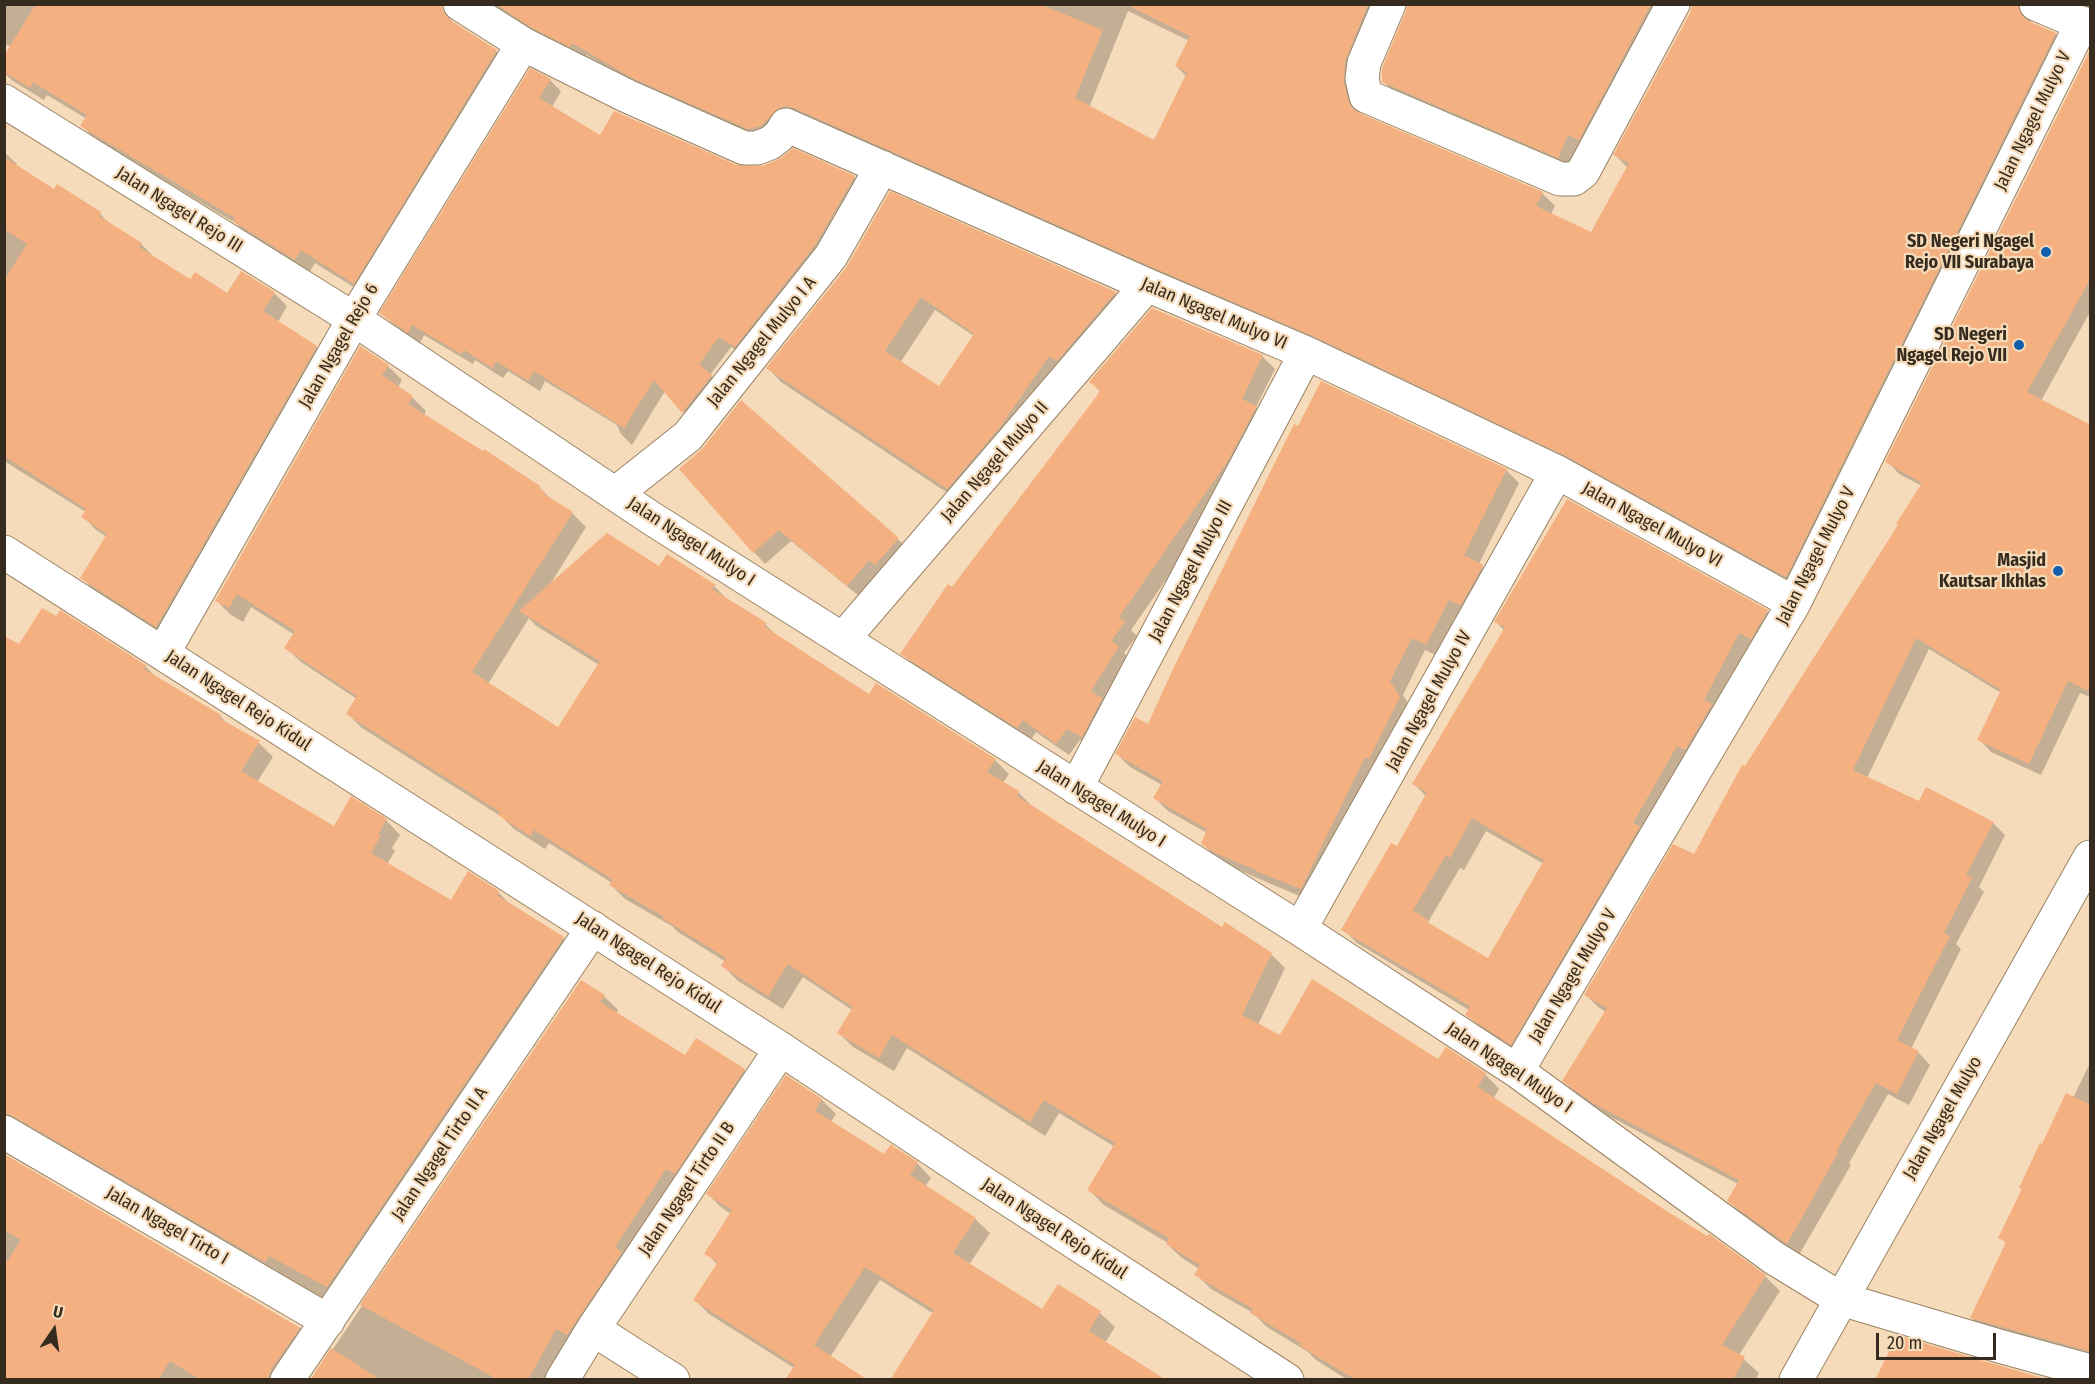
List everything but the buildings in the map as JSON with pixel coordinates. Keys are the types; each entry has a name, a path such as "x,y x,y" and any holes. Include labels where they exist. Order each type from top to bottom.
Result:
{"street":[{"path":"460,4 523,44"},
{"path":"1389,4 1364,63 1362,79 1366,96 1560,179 1574,179 1583,172 1673,4"},
{"path":"2036,4 2086,25"},
{"name":"Jalan Ngagel Mulyo V","path":"1517,1071 1794,603 2086,25"},
{"name":"Jalan Ngagel Mulyo VI","path":"523,44 627,96 744,148 758,148 770,144 786,125 882,166 1147,285 1306,353 1557,472 1794,603"},
{"name":"Jalan Ngagel Rejo 6","path":"163,653 354,319 523,44"},
{"name":"Jalan Ngagel Rejo III","path":"4,101 354,319"},
{"name":"Jalan Ngagel Mulyo I A","path":"615,494 688,436 831,256 882,166"},
{"name":"Jalan Ngagel Mulyo II","path":"843,639 1147,285"},
{"name":"Jalan Ngagel Mulyo I","path":"354,319 615,494 1300,929 1517,1071 1774,1258 1841,1299 2091,1371"},
{"name":"Jalan Ngagel Mulyo III","path":"1076,788 1306,353"},
{"name":"Jalan Ngagel Mulyo IV","path":"1300,929 1557,472"},
{"name":"Jalan Ngagel Rejo Kidul","path":"4,552 781,1049 1287,1380"},
{"name":"Jalan Ngagel Mulyo","path":"1796,1380 2091,858"},
{"name":"Jalan Ngagel Tirto II A","path":"287,1380 561,972 593,928"},
{"name":"Jalan Ngagel Tirto II B","path":"562,1380 593,1329 781,1049"},
{"name":"Jalan Ngagel Tirto I","path":"4,1132 328,1321"},
{"path":"593,1329 673,1380"}],"place":[{"name":"SD Negeri Ngagel Rejo VII Surabaya","path":"2046,252"},
{"name":"SD Negeri Ngagel Rejo VII","path":"2019,345"},
{"name":"Masjid Kautsar Ikhlas","path":"2058,571"}]}
